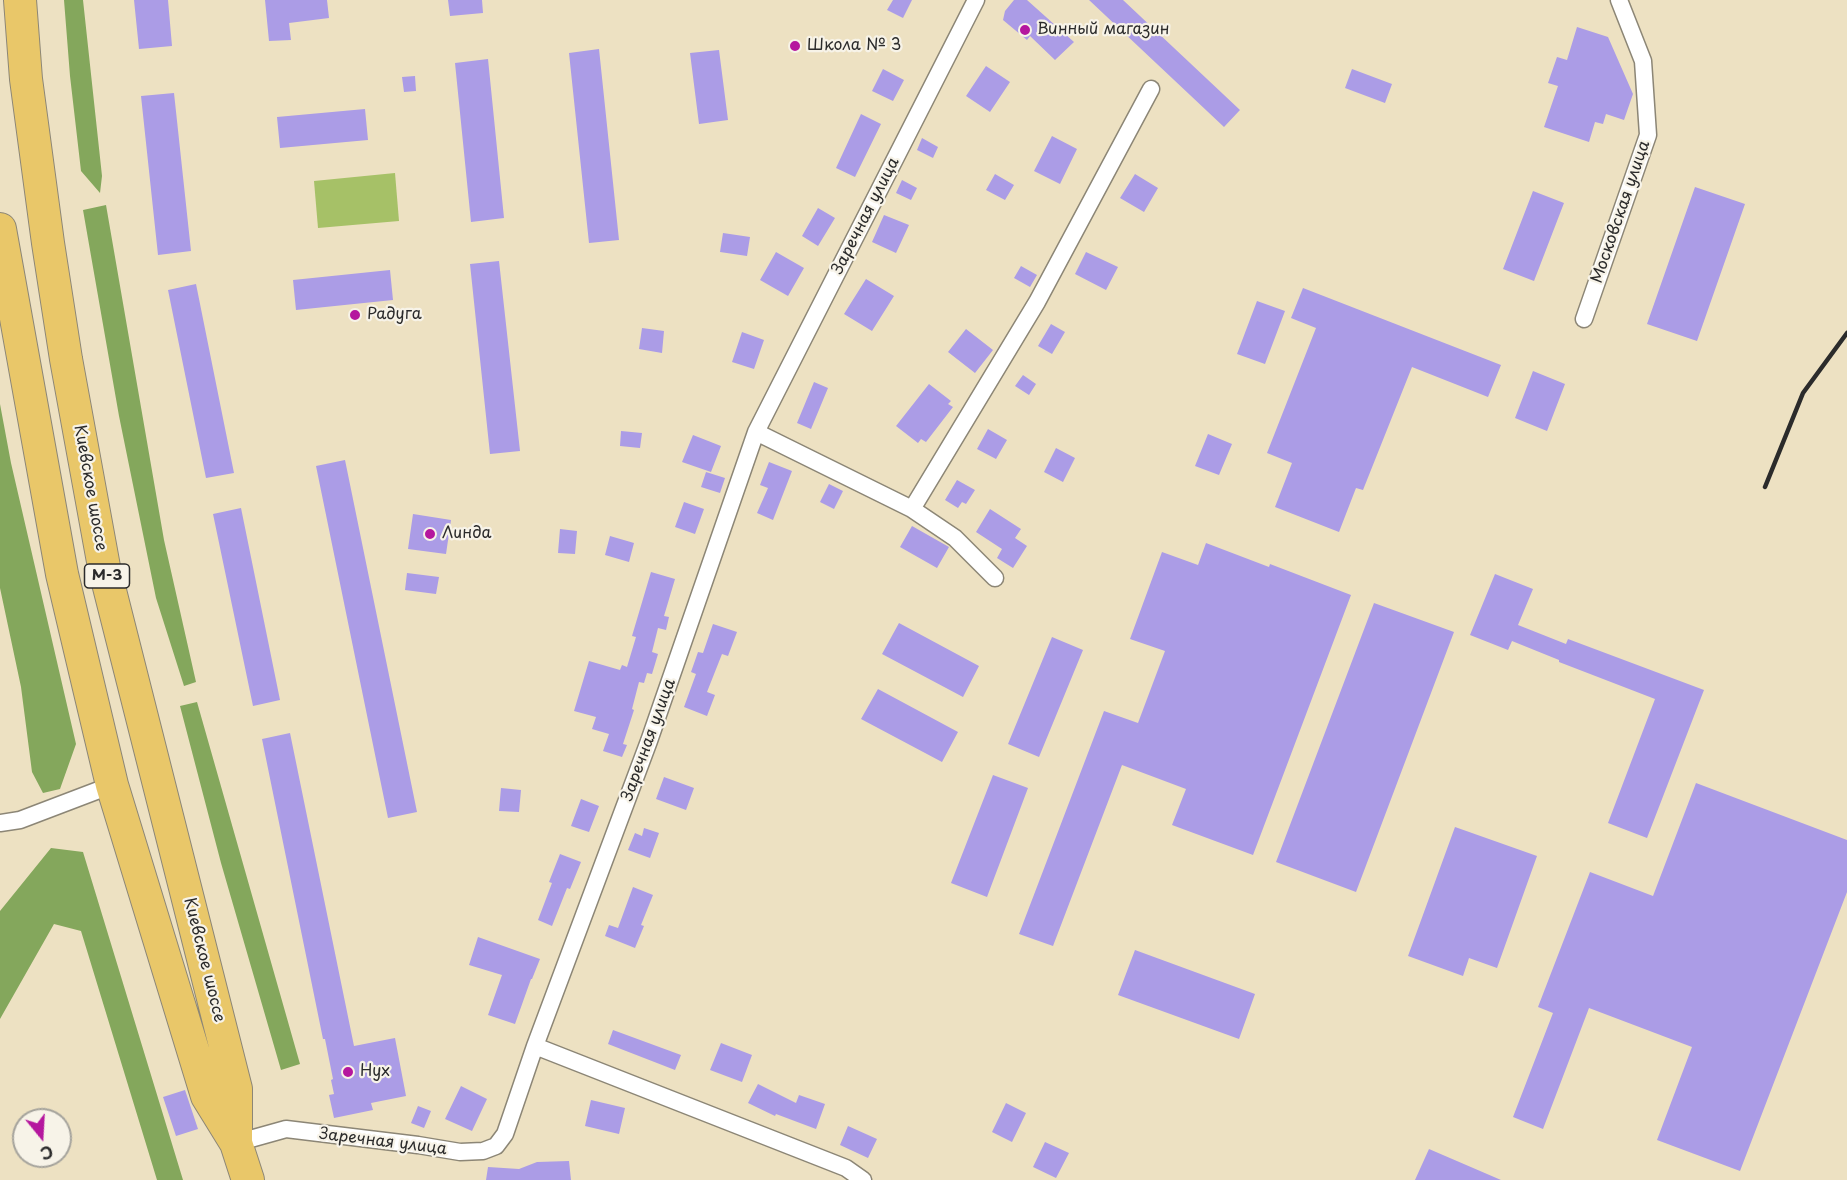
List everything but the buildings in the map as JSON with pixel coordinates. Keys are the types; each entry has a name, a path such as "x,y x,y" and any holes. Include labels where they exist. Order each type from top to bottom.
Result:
{"highway":[{"name":"Киевское шоссе","path":"20,0 26,79 42,204 66,359 105,567 236,1089 236,1143"},
{"path":"0,217 15,233 29,231 36,224 42,204"},
{"name":"Киевское шоссе","path":"0,229 62,574 112,785 207,1096 236,1143 248,1180"}],"street":[{"name":"Заречная улица","path":"236,1143 286,1129 460,1152 483,1151 496,1146 505,1134 535,1046 649,741 756,432 976,0"},
{"name":"Московская улица","path":"1584,319 1648,135 1643,61 1619,0"},
{"path":"912,509 1037,302 1151,89"},
{"path":"756,432 912,509 955,538 995,578"},
{"path":"0,824 20,820 112,785"},
{"path":"535,1046 846,1168 863,1180"}],"green space":[{"path":"64,0 83,0 102,176 100,193 81,171"},
{"path":"395,173 399,221 318,228 314,181"},
{"path":"106,205 164,540 196,682 184,686 156,598 119,416 83,210"},
{"path":"0,404 11,463 76,744 60,789 43,793 32,772 21,687 0,588"},
{"path":"197,702 300,1064 281,1070 221,863 180,706"},
{"path":"51,848 83,852 183,1180 157,1180 81,931 54,924 0,1019 0,911"}],"railway":[{"path":"1765,487 1803,393 1847,333"}],"place":[{"name":"Винный магазин","path":"1025,30"},
{"name":"Школа № 3","path":"795,46"},
{"name":"Радуга","path":"355,315"},
{"name":"Линда","path":"430,534"},
{"name":"Нух","path":"348,1072"}]}
